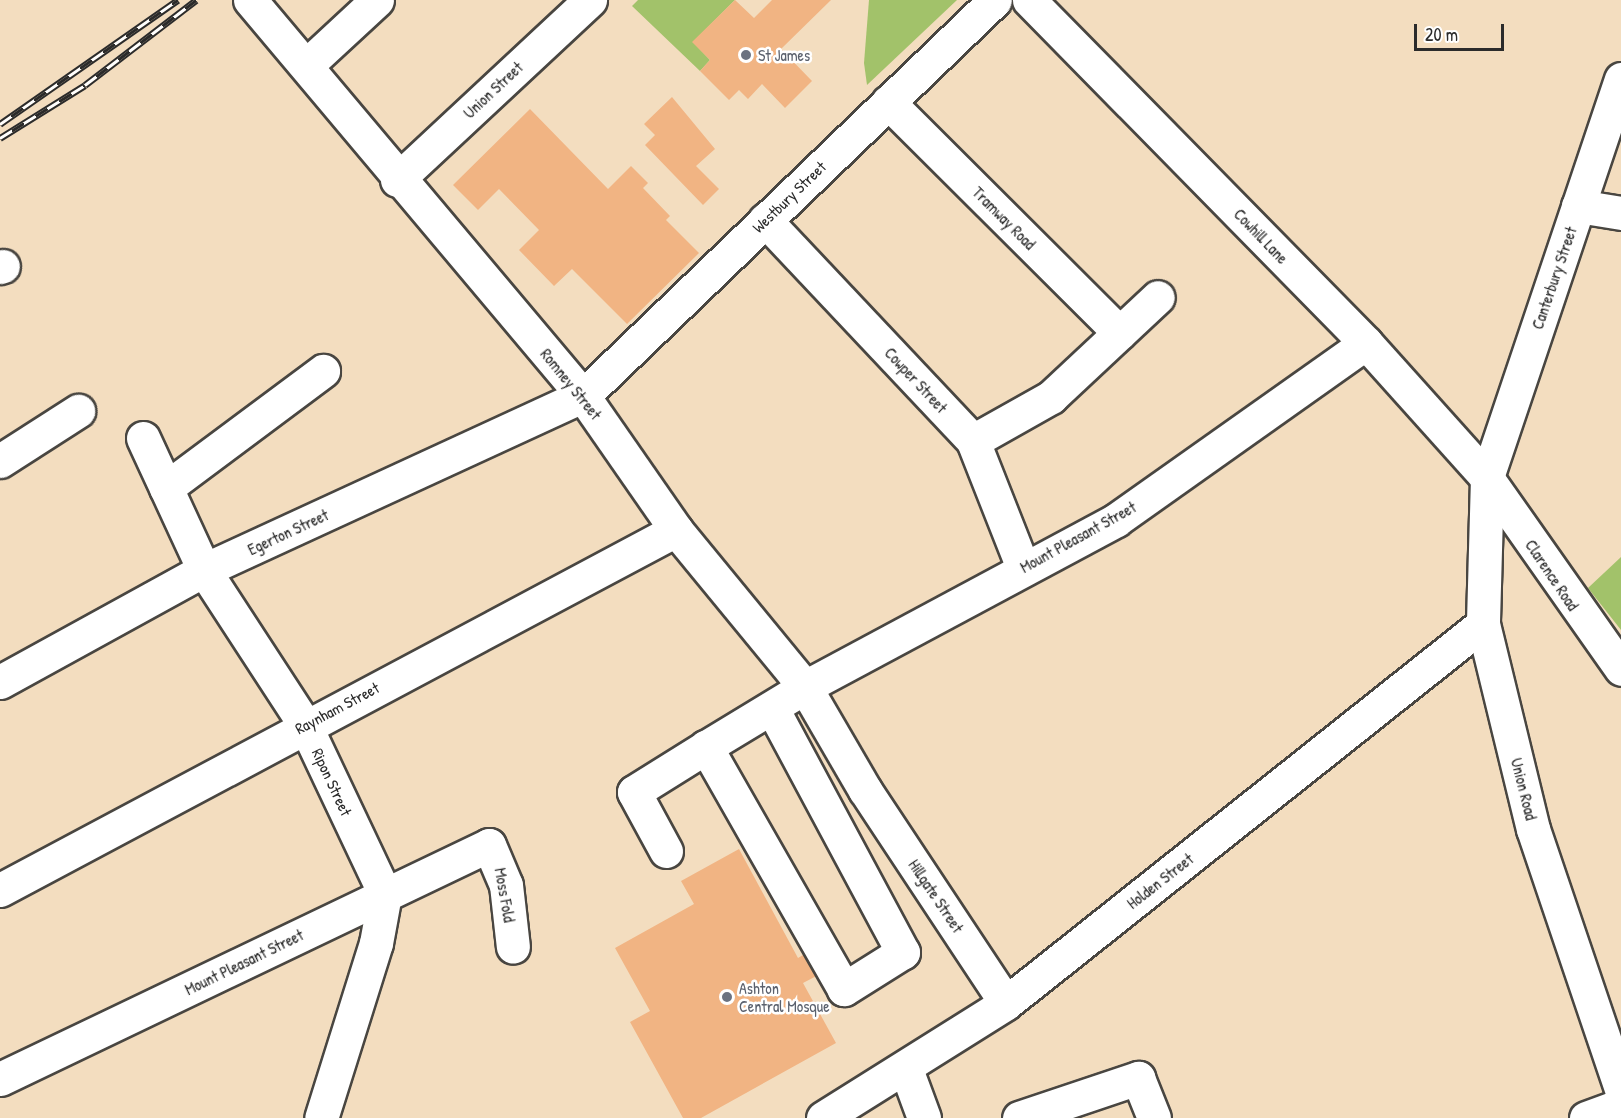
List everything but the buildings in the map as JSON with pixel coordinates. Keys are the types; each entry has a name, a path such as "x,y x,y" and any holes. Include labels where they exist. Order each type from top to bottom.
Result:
{"street":[{"name":"Romney Street","path":"250,0 276,33 308,64 397,180 583,396 676,530 805,687 870,797"},
{"path":"308,64 377,0"},
{"name":"Union Street","path":"397,180 590,0"},
{"name":"Westbury Street","path":"583,396 995,0"},
{"name":"Cowhill Lane","path":"1029,0 1366,343 1487,478"},
{"name":"Canterbury Street","path":"1487,478 1621,79"},
{"name":"Tramway Road","path":"888,102 1120,333"},
{"path":"1578,206 1621,213"},
{"name":"Cowper Street","path":"765,220 973,441 1023,568"},
{"path":"973,441 1051,396 1158,297"},
{"name":"Mount Pleasant Street","path":"666,851 634,792 706,747 773,710 805,687 1116,520 1366,343"},
{"path":"166,488 323,371"},
{"name":"Egerton Street","path":"0,682 204,570 583,396"},
{"path":"0,461 78,411"},
{"name":"Ripon Street","path":"143,438 204,570 305,724 385,894"},
{"name":"Union Road","path":"1487,478 1483,624 1533,829 1621,1089"},
{"name":"Clarence Road","path":"1487,478 1621,669"},
{"name":"Raynham Street","path":"0,890 305,724 676,530"},
{"name":"Holden Street","path":"823,1118 906,1069 1006,1003 1483,624"},
{"path":"706,747 844,989 903,952 773,710"},
{"path":"836,828 870,797"},
{"name":"Hillgate Street","path":"870,797 1006,1003"},
{"name":"Mount Pleasant Street","path":"0,1079 489,845"},
{"name":"Moss Fold","path":"489,845 506,885 513,947"},
{"path":"321,1118 376,944 385,894"},
{"path":"906,1069 924,1118"},
{"path":"1019,1118 1138,1078 1154,1118"},
{"path":"1586,1118 1621,1105"}],"green space":[{"path":"638,0 735,0 693,42 710,60 700,71 632,6"},
{"path":"869,0 957,0 867,85 864,63"},
{"path":"1621,557 1621,630 1588,588"}],"railway":[{"path":"0,124 178,0"},
{"path":"0,138 85,85 196,0"}],"place":[{"name":"St James","path":"746,55"},
{"name":"Ashton Central Mosque","path":"727,997"}]}
